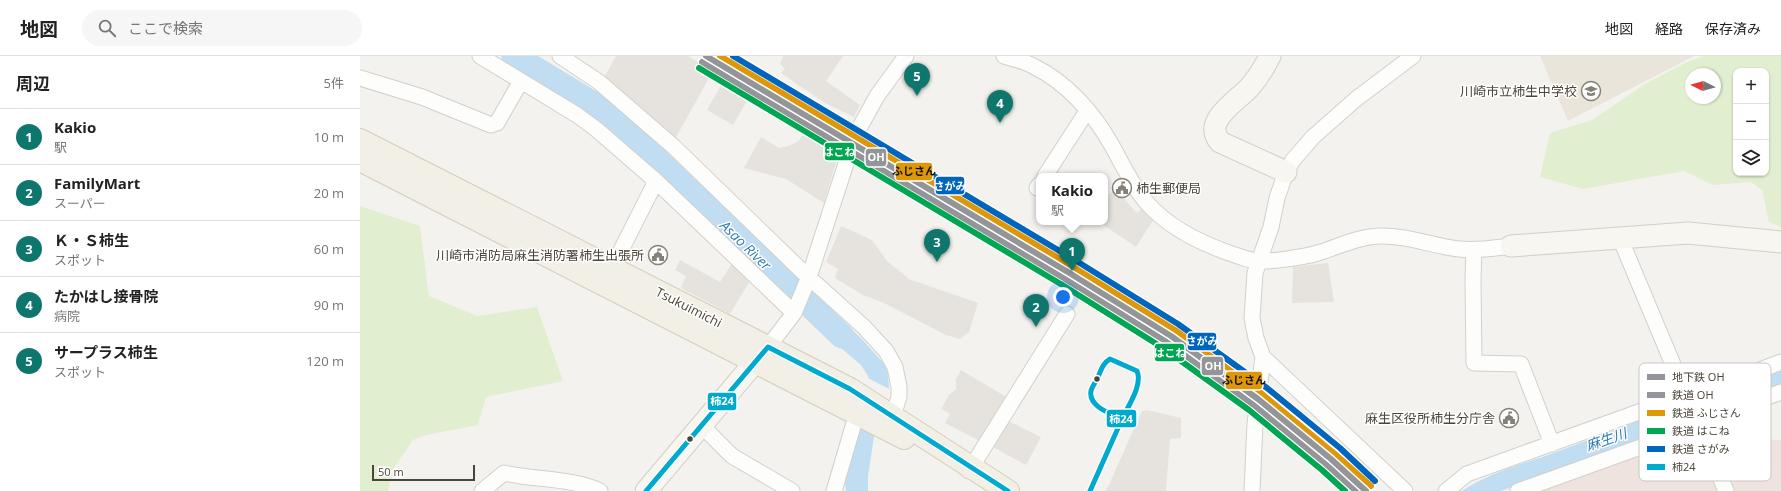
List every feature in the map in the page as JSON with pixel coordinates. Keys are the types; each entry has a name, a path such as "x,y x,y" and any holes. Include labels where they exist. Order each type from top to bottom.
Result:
{"main road":[{"name":"Tsukuimichi","path":"360,140 612,268 762,354"},
{"name":"Tsukuimichi","path":"360,160 762,354 890,422 1007,491"}],"street":[{"path":"480,56 577,115 656,181 795,311"},
{"path":"560,56 599,82 668,142 808,280 864,327 886,351 895,367 899,387 898,404 890,422"},
{"path":"646,491 762,354 795,311 808,280 855,136 877,96 906,56"},
{"path":"1004,56 1031,65 1044,72 1058,81 1078,99 1110,141 1146,202 1161,217 1198,241 1224,251 1258,261 1317,254 1359,239 1378,236 1411,239 1459,249 1474,250 1688,233 1781,242"},
{"path":"1270,56 1262,73 1249,88 1221,114 1217,120 1215,131 1220,142 1286,172"},
{"path":"1405,491 1263,357 1256,338 1252,318 1255,273 1258,261 1269,234 1286,172 1293,160 1313,137 1356,99 1413,56"},
{"path":"360,78 422,97 491,125 497,123 521,81"},
{"path":"1047,173 1088,111"},
{"path":"612,268 656,181"},
{"path":"1620,238 1673,363"},
{"path":"1474,250 1474,363 1521,364 1552,444"},
{"path":"970,469 1067,314"},
{"path":"1252,491 1255,424 1263,357"},
{"path":"1771,366 1781,362"},
{"path":"1771,396 1781,392"},
{"path":"834,491 861,406"},
{"path":"1446,491 1467,474 1639,411"},
{"path":"701,425 732,456 792,491"},
{"path":"1518,491 1639,444"},
{"path":"482,491 504,473 523,478 587,485 600,491"},
{"path":"1722,481 1726,491"}],"shaded area":[{"path":"616,56 688,56 713,71 675,139 602,81"},
{"path":"783,56 843,56 826,81 860,105 854,117 825,103 781,73 785,69 780,64"},
{"name":"川崎市立柿生中学校","path":"1540,56 1694,56 1568,121"},
{"path":"725,78 753,91 733,125 707,110"},
{"path":"808,124 841,145 824,203 786,179 744,168 761,137 779,148 788,146 799,141"},
{"path":"1116,190 1137,213 1143,207 1154,219 1136,247 1103,225 1108,225 1108,195"},
{"path":"841,226 872,240 887,261 909,279 978,303 969,332 960,339 946,335 884,303 863,295 835,278 838,269 826,262"},
{"path":"680,260 720,282 733,262 751,279 730,314 681,288 686,276 675,270"},
{"path":"1328,263 1334,302 1292,303 1293,267"},
{"path":"961,370 1008,398 980,441 945,423 950,414 941,409 949,395 956,389 956,379"},
{"path":"1147,410 1181,418 1181,438 1170,439 1166,491 1106,491 1142,411"},
{"path":"1008,421 1041,437 1026,465 993,447"},
{"path":"1771,439 1781,440 1781,491 1732,491 1728,481 1771,481"},
{"path":"1639,453 1639,481 1716,481 1720,491 1543,491"}],"green space":[{"path":"1704,56 1781,56 1781,227 1769,222 1762,190 1751,182 1712,185 1684,171 1583,189 1540,177 1550,133 1592,120 1645,84 1685,63"},
{"path":"360,206 420,226 429,296 477,316 537,307 563,381 486,397 478,425 426,435 413,440 393,469 388,491 360,491"}],"water":[{"path":"823,303 861,338 885,365 888,374 889,389 875,430 868,476 868,491 846,491 845,482 854,444 864,423 869,389 868,376 861,365 811,320"},
{"path":"1781,367 1781,388 1771,392 1771,371"},
{"name":"麻生川","path":"1639,421 1639,440 1501,491 1462,491 1483,479"}],"pier":[{"path":"866,377 891,390 887,405 867,387 868,384"}],"waterway":[{"name":"Asao River","path":"514,56 608,113 842,336"}],"metro line":[{"name":"OH","path":"706,56 1071,274 1171,336 1258,399 1331,459 1366,491"}],"rail line":[{"name":"ふじさん","path":"720,56 1075,268 1175,330 1262,394 1335,454 1371,486"},
{"name":"さがみ","path":"733,56 1078,262 1178,324 1267,388 1340,448 1375,481"},
{"name":"OH","path":"702,62 1067,280 1167,342 1254,405 1326,464 1356,491"},
{"name":"はこね","path":"699,68 1064,286 1163,348 1249,410 1322,470 1345,491"}],"transit line":[{"name":"柿24","path":"646,491 768,347 850,389 1008,491"},
{"name":"柿24","path":"1110,359 1137,371 1138,383 1134,395 1122,419 1097,406 1091,397 1091,391 1101,369 1110,359"},
{"name":"柿24","path":"1090,491 1122,419"}],"place":[{"name":"川崎市立柿生中学校","path":"1591,91"},
{"name":"サープラス柿生","path":"917,96"},
{"name":"たかはし接骨院","path":"1000,123"},
{"name":"柿生郵便局","path":"1122,188"},
{"name":"川崎市消防局麻生消防署柿生出張所","path":"658,255"},
{"name":"Ｋ・Ｓ柿生","path":"937,262"},
{"name":"Kakio","path":"1072,271"},
{"name":"FamilyMart","path":"1036,327"},
{"name":"麻生区役所柿生分庁舎","path":"1509,418"}]}
